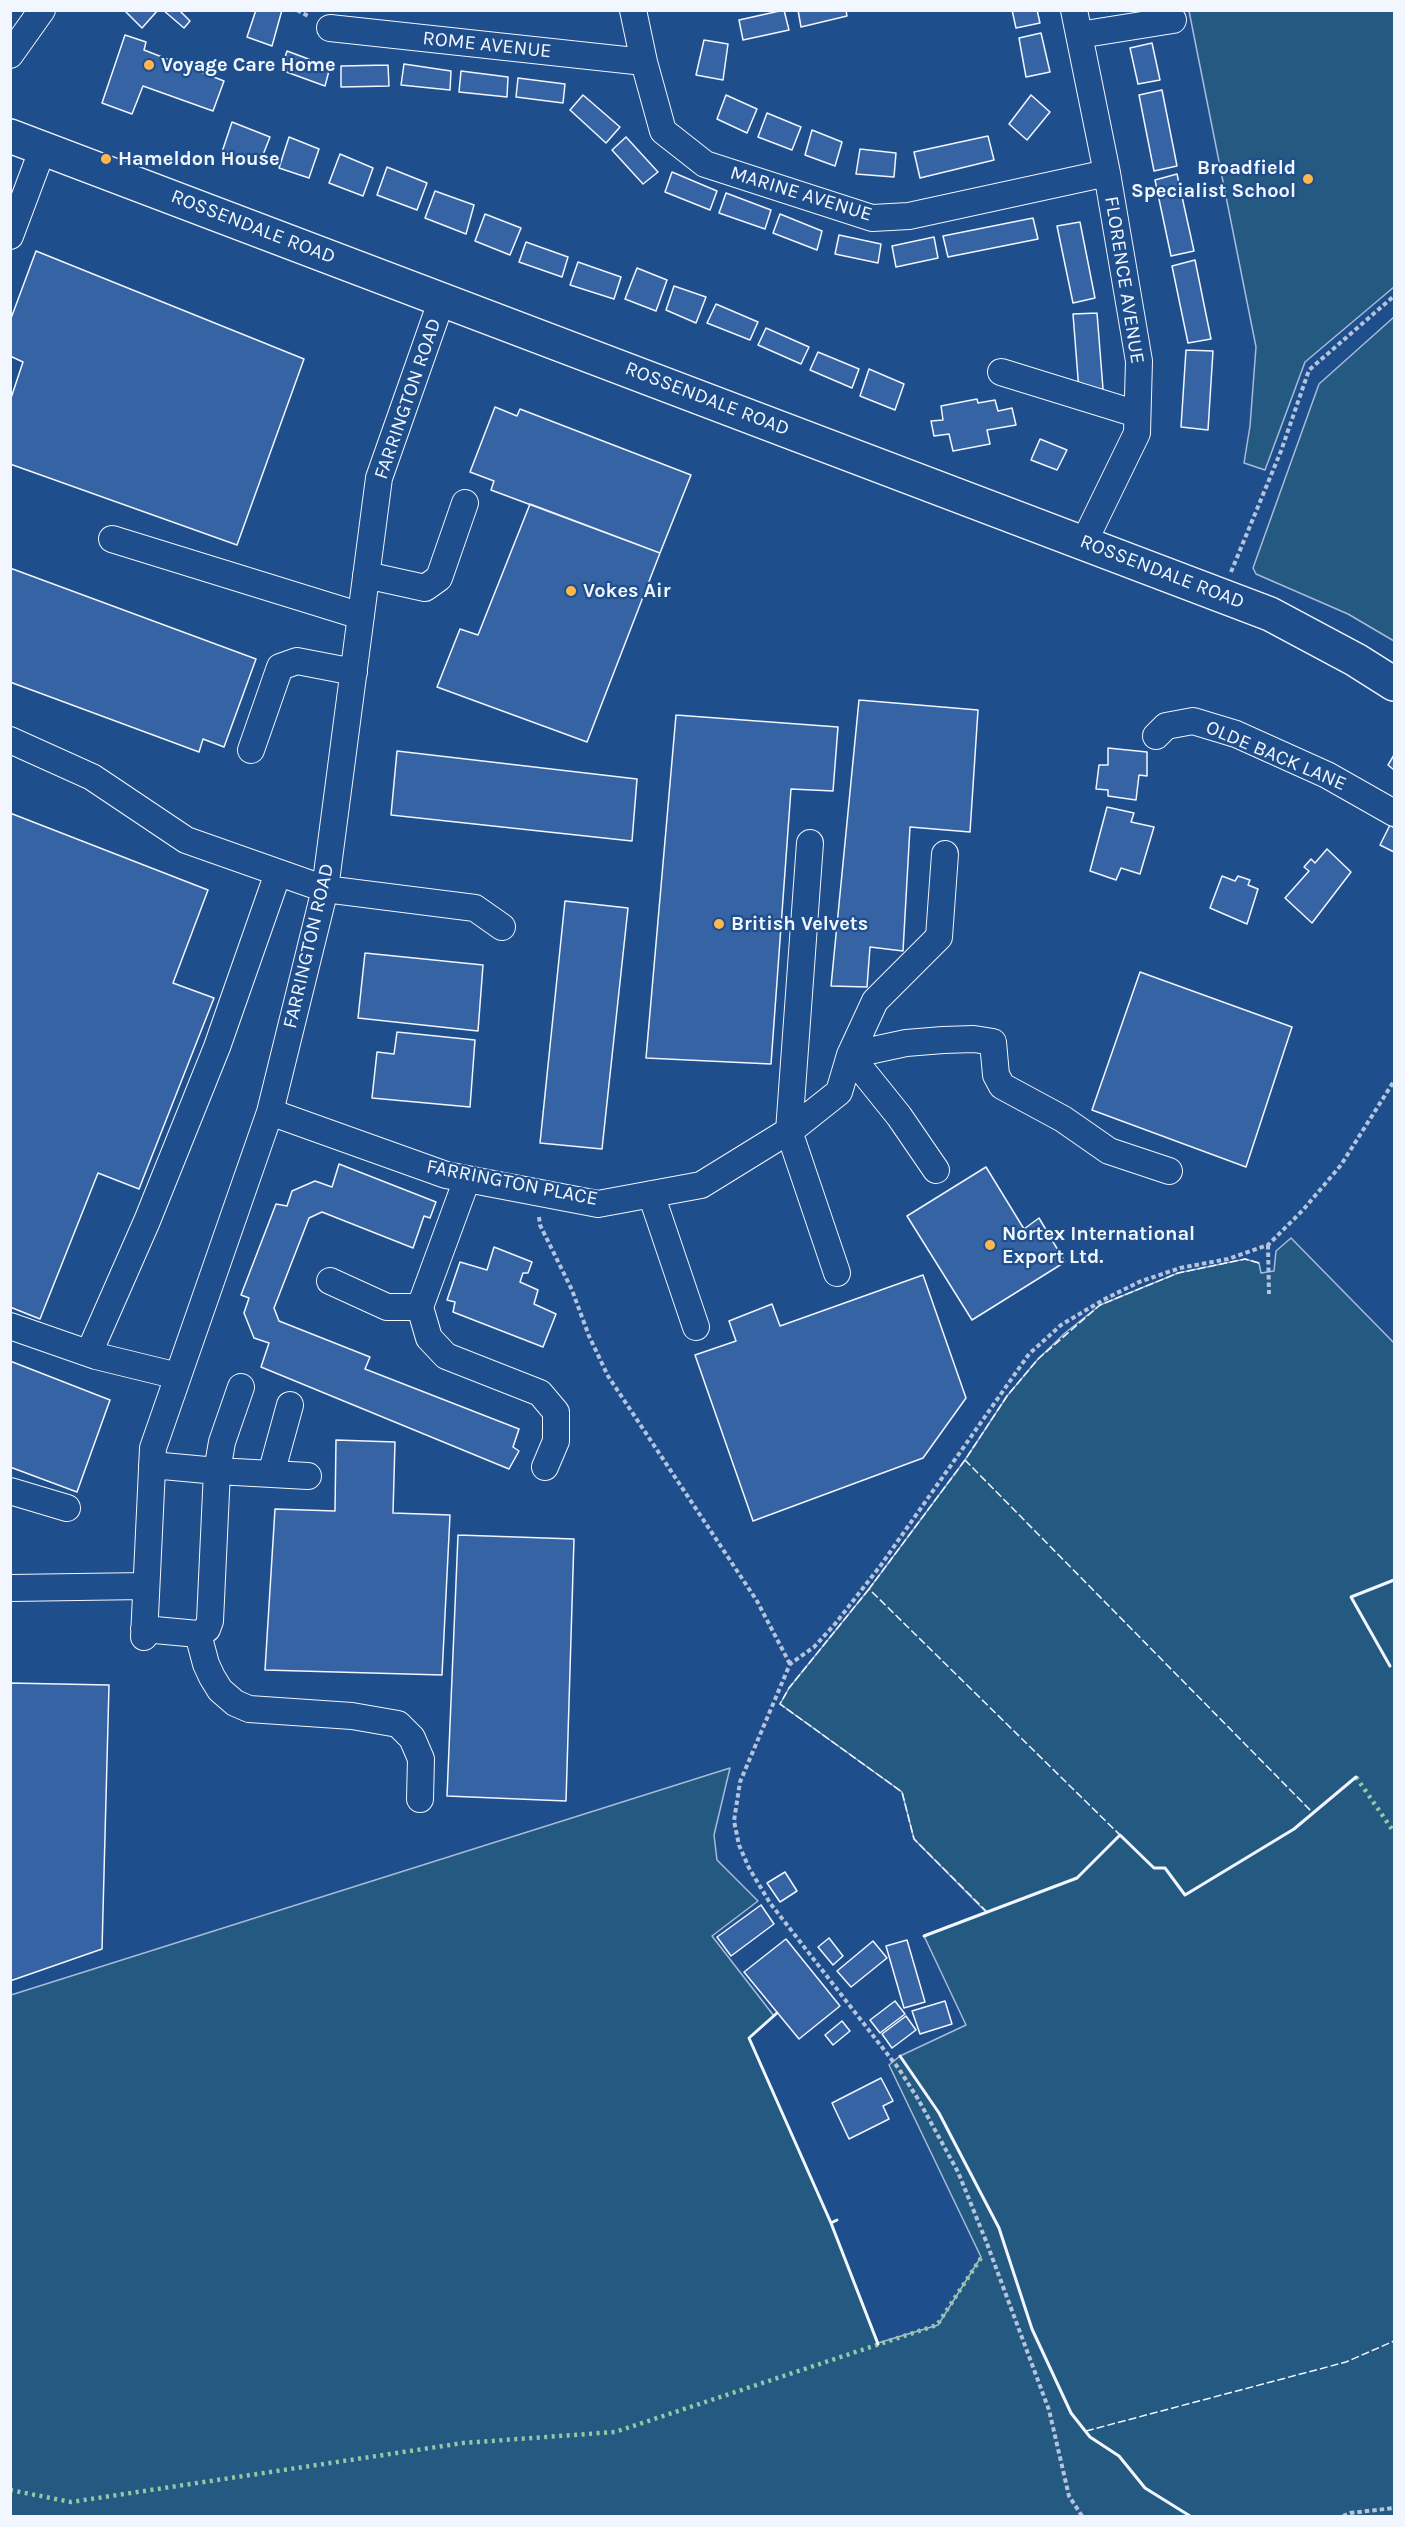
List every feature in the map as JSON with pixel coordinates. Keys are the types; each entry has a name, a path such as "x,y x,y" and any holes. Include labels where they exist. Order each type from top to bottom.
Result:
{"highway":[{"name":"ROSSENDALE ROAD","path":"10,136 1222,595 1270,614 1356,660 1395,684"}],"street":[{"path":"10,55 42,10"},
{"name":"MARINE AVENUE","path":"636,11 644,62 663,131 705,165 872,218 909,216 1107,173"},
{"path":"1077,23 1173,20"},
{"name":"FLORENCE AVENUE","path":"1077,23 1107,173 1139,361 1137,433 1084,542"},
{"name":"ROME AVENUE","path":"330,28 644,62"},
{"path":"14,214 43,148"},
{"name":"FARRINGTON ROAD","path":"198,1634 144,1633 153,1448 270,1112 326,890 379,478 442,299"},
{"path":"1001,372 1137,414"},
{"path":"366,575 425,588 439,578 465,503"},
{"path":"112,539 361,616"},
{"path":"251,750 280,667 297,661 354,672"},
{"name":"OLDE BACK LANE","path":"1156,736 1166,726 1193,721 1236,734 1327,775 1395,813"},
{"path":"10,740 92,777 186,840 326,890 475,908 502,927"},
{"path":"810,843 789,1131 837,1273"},
{"name":"FARRINGTON PLACE","path":"270,1112 446,1175 598,1204 701,1185 789,1131 839,1092 850,1055 875,1001 939,937 945,854"},
{"path":"89,1353 147,1221 217,1047 278,873"},
{"path":"936,1170 899,1116 850,1055 906,1043 974,1039 993,1042 996,1075 1002,1086 1063,1119 1109,1150 1169,1171"},
{"path":"467,1179 420,1308 429,1338 446,1356 540,1394 556,1412 556,1441 545,1467"},
{"path":"651,1194 696,1327"},
{"path":"330,1281 387,1307 420,1308"},
{"path":"10,1326 89,1353 178,1376"},
{"path":"241,1387 222,1442 217,1471 210,1621 207,1629 198,1634 206,1664 220,1690 235,1703 249,1709 352,1716 399,1724 412,1738 422,1759 420,1799"},
{"path":"271,1474 290,1405"},
{"path":"152,1465 308,1476"},
{"path":"10,1491 66,1508"},
{"path":"10,1588 145,1586"}],"path":[{"path":"1222,595 1281,451 1309,370 1395,296"},
{"path":"1082,2517 1069,2496 1049,2410 958,2172 899,2069 770,1903 749,1868 739,1845 734,1821 740,1782 790,1664 814,1647 835,1624 921,1510 1029,1354 1061,1325 1139,1282 1180,1268 1228,1259 1268,1245 1303,1210 1341,1165 1395,1081"},
{"path":"536,1192 540,1225 572,1290 589,1336 608,1376 757,1601 790,1664"},
{"path":"1268,1245 1269,1294"},
{"path":"1343,2517 1350,2513 1395,2508"}],"shaded area":[{"name":"Broadfield Specialist School","path":"1189,11 1394,11 1394,287 1305,362 1265,470 1244,463 1250,426 1256,347"},
{"path":"1394,317 1394,641 1348,614 1256,574 1253,568 1319,384"},
{"path":"1291,1238 1394,1343 1394,2516 11,2516 11,1995 730,1768 714,1835 717,1860 758,1901 712,1936 774,2016 749,2038 831,2223 878,2343 938,2325 981,2257 889,2065 900,2056 966,2025 924,1936 986,1912 914,1839 902,1792 780,1704 789,1688 869,1589 965,1460 1007,1396 1038,1359 1065,1333 1100,1305 1178,1273 1245,1259 1259,1263 1261,1273 1274,1271 1276,1251"}],"building":[{"path":"124,10 158,10 142,28"},
{"path":"163,10 179,10 190,21 184,28"},
{"path":"256,10 282,10 272,46 247,37"},
{"path":"784,10 789,30 743,40 739,20"},
{"path":"798,10 846,10 847,16 801,27"},
{"path":"1012,10 1037,10 1040,23 1016,28"},
{"path":"1041,33 1050,72 1026,77 1019,38"},
{"name":"Voyage Care Home","path":"125,35 146,42 144,50 224,81 213,111 143,86 132,114 102,103"},
{"path":"704,40 728,44 723,80 696,75"},
{"path":"1152,43 1160,80 1138,84 1130,48"},
{"path":"287,51 330,67 325,86 281,70"},
{"path":"404,64 451,71 450,90 401,85"},
{"path":"388,65 389,86 341,87 341,66"},
{"path":"461,71 508,77 507,97 459,92"},
{"path":"518,78 565,84 563,103 516,97"},
{"path":"1162,90 1177,166 1154,171 1139,95"},
{"path":"583,95 620,127 606,143 570,110"},
{"path":"726,95 757,109 747,133 717,119"},
{"path":"1031,95 1050,112 1027,140 1009,124"},
{"path":"767,113 801,127 792,150 758,137"},
{"path":"232,122 270,137 259,165 222,152"},
{"path":"812,130 842,142 835,166 805,155"},
{"path":"988,136 994,160 920,178 914,152"},
{"path":"289,137 319,149 309,178 279,168"},
{"path":"626,137 658,172 643,184 612,150"},
{"path":"860,149 896,153 894,177 856,174"},
{"path":"340,154 373,168 363,196 329,183"},
{"path":"387,167 427,183 417,210 377,195"},
{"path":"672,172 717,191 710,210 665,192"},
{"path":"1177,174 1194,251 1171,256 1155,180"},
{"path":"435,191 474,205 466,234 425,218"},
{"path":"726,193 771,210 765,229 719,213"},
{"path":"485,214 521,228 510,255 475,241"},
{"path":"780,214 822,231 817,250 773,233"},
{"path":"1033,218 1038,239 948,257 943,236"},
{"path":"1080,222 1095,298 1073,303 1057,226"},
{"path":"839,235 881,244 878,263 835,254"},
{"path":"934,237 938,258 896,267 892,246"},
{"path":"526,242 568,257 562,277 519,262"},
{"path":"36,251 304,359 237,545 10,464 10,401 23,362 10,356 10,321"},
{"path":"1195,260 1211,339 1188,343 1172,266"},
{"path":"578,262 621,277 614,299 570,285"},
{"path":"637,268 667,280 656,311 625,299"},
{"path":"674,286 706,297 696,323 666,310"},
{"path":"716,304 758,322 750,340 707,323"},
{"path":"1097,313 1103,389 1079,391 1073,314"},
{"path":"766,328 809,347 801,364 758,345"},
{"path":"1186,350 1213,351 1208,430 1181,427"},
{"path":"818,352 859,369 852,388 810,370"},
{"path":"869,369 904,384 895,410 860,396"},
{"path":"977,399 978,403 995,400 998,411 1012,408 1016,425 987,430 990,444 953,451 949,434 934,436 931,421 943,420 941,406"},
{"path":"495,407 517,416 520,409 691,475 660,553 491,490 494,481 470,472"},
{"path":"1040,439 1067,450 1057,470 1031,460"},
{"name":"Vokes Air","path":"530,504 660,553 587,742 437,687 460,629 478,635"},
{"path":"10,568 256,659 224,747 203,739 199,752 10,682"},
{"path":"859,700 978,710 970,832 910,827 903,951 870,947 867,987 831,986"},
{"name":"British Velvets","path":"676,715 838,727 833,791 791,789 771,1064 646,1058"},
{"path":"1108,748 1147,752 1147,776 1139,775 1136,800 1108,796 1108,790 1096,789 1099,765 1108,765"},
{"path":"397,751 637,779 632,841 391,815"},
{"path":"1394,755 1394,770 1388,765"},
{"path":"1107,807 1134,813 1131,822 1154,827 1140,874 1121,868 1116,880 1090,871"},
{"path":"10,813 208,890 173,983 214,998 139,1189 98,1173 40,1319 10,1307"},
{"path":"1390,825 1394,828 1394,852 1380,845"},
{"path":"1327,849 1351,872 1312,923 1285,898 1309,871 1304,867 1311,859 1315,863"},
{"path":"1222,876 1235,881 1238,876 1250,880 1248,885 1258,889 1247,924 1210,908"},
{"path":"565,901 628,908 602,1149 540,1143"},
{"path":"365,953 483,965 478,1031 358,1018"},
{"path":"1140,972 1292,1027 1246,1167 1092,1110"},
{"path":"397,1032 475,1040 470,1107 372,1098 377,1052 394,1054"},
{"path":"339,1164 436,1202 430,1218 424,1216 413,1248 322,1212 309,1218 274,1308 279,1321 370,1357 365,1369 519,1429 513,1447 519,1451 509,1469 261,1367 269,1343 254,1338 244,1313 249,1298 241,1295 276,1204 287,1206 292,1191 315,1181 332,1187"},
{"name":"Nortex International Export Ltd.","path":"986,1167 1024,1229 1039,1218 1065,1262 972,1320 907,1216"},
{"path":"494,1247 532,1262 528,1273 523,1273 520,1282 538,1290 534,1304 556,1314 543,1347 453,1312 455,1302 447,1300 460,1262 487,1270"},
{"path":"923,1275 966,1398 923,1458 753,1521 695,1355 736,1341 729,1321 772,1304 780,1326"},
{"path":"10,1361 110,1400 77,1492 10,1467"},
{"path":"336,1440 395,1442 393,1513 450,1515 442,1675 265,1670 275,1509 335,1511"},
{"path":"458,1535 574,1539 566,1801 447,1796"},
{"path":"10,1683 109,1685 102,1949 10,1981"},
{"path":"785,1872 797,1891 780,1902 767,1883"},
{"path":"761,1905 774,1924 731,1956 717,1937"},
{"path":"829,1938 843,1956 833,1965 818,1947"},
{"path":"786,1939 840,2006 799,2039 744,1972"},
{"path":"907,1940 925,2002 904,2008 886,1946"},
{"path":"873,1941 887,1958 851,1987 837,1971"},
{"path":"895,2001 905,2014 880,2033 870,2020"},
{"path":"945,2001 952,2024 920,2034 912,2011"},
{"path":"906,2016 916,2030 892,2048 882,2034"},
{"path":"842,2021 850,2031 833,2045 825,2035"},
{"path":"881,2078 893,2101 883,2106 889,2119 849,2139 832,2103"}],"hedge":[{"path":"1356,1777 1394,1832"},
{"path":"10,2490 71,2502 463,2443 615,2432 937,2325 981,2258"}],"fence":[{"path":"1259,1263 1245,1259 1178,1273 1100,1305 1038,1359 1007,1396 965,1460 1313,1813"},
{"path":"965,1460 869,1589 1120,1835"},
{"path":"869,1589 789,1688 780,1704 902,1792 914,1839 987,1912"},
{"path":"1086,2431 1346,2362 1394,2341"}],"wall":[{"path":"1390,1666 1351,1597 1394,1580"},
{"path":"924,1936 1077,1878 1120,1835 1154,1868 1165,1868 1185,1895 1294,1829 1356,1777"},
{"path":"777,2013 749,2038 831,2223"},
{"path":"900,2056 939,2113 999,2228 1032,2329 1071,2413 1090,2437 1119,2456 1145,2488 1190,2516"},
{"path":"837,2220 831,2223 878,2344"}],"place":[{"name":"Voyage Care Home","path":"149,65"},
{"name":"Hameldon House","path":"106,159"},
{"name":"Broadfield Specialist School","path":"1308,179"},
{"name":"Vokes Air","path":"571,591"},
{"name":"British Velvets","path":"719,924"},
{"name":"Nortex International Export Ltd.","path":"990,1245"}]}
